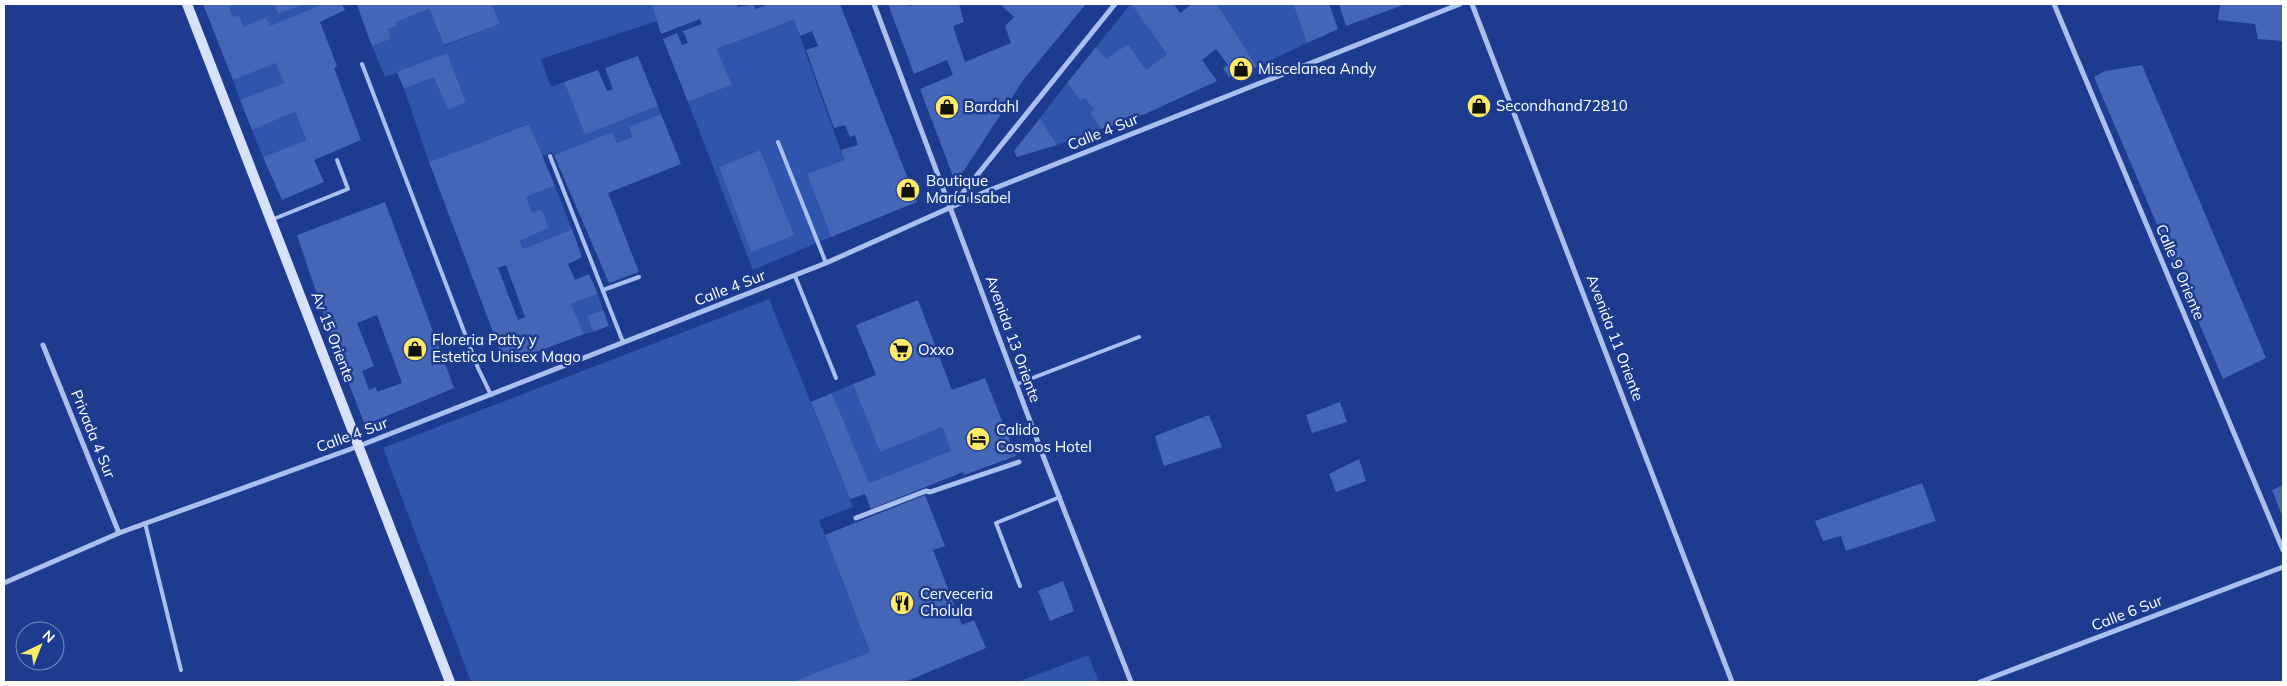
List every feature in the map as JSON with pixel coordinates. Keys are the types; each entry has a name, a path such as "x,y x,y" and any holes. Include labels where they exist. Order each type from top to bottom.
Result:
{"street":[{"name":"Av 15 Oriente","path":"187,4 450,682"},
{"name":"Avenida 13 Oriente","path":"874,4 1130,682"},
{"path":"951,208 1115,4"},
{"name":"Calle 4 Sur","path":"4,583 119,533 359,446 795,276 985,192 1460,4"},
{"name":"Avenida 11 Oriente","path":"1472,4 1732,682"},
{"name":"Calle 9 Oriente","path":"2054,4 2283,550"},
{"name":"Privada 4 Sur","path":"43,344 119,533"},
{"path":"856,518 926,491 930,492 1019,462"},
{"name":"Calle 6 Sur","path":"1980,682 2283,567"}],"lane":[{"path":"362,64 478,368 491,395"},
{"path":"778,142 826,263"},
{"path":"550,156 624,342"},
{"path":"271,220 348,189 337,160"},
{"path":"795,276 836,378"},
{"path":"603,290 639,277"},
{"path":"1017,384 1139,337"},
{"path":"1020,586 996,523 1060,497"},
{"path":"145,524 181,670"}],"shaded area":[{"path":"235,4 274,4 278,14 304,4 322,4 270,26 244,27 239,15 233,17 229,7"},
{"path":"492,4 655,4 652,5 657,21 541,59 551,87 564,82 585,135 658,106 661,114 629,127 632,137 617,143 612,132 554,155 552,152 542,156 528,124 429,162 404,89 434,77 448,109 466,102 447,53 385,77 372,46 391,39 388,29 397,26 396,22 429,9 444,46 500,24"},
{"path":"1131,4 1167,54 1146,70 1128,44 1106,59 1096,47"},
{"path":"1217,4 1293,4 1307,43 1257,67"},
{"path":"794,20 844,160 807,174 831,237 753,270 688,102 732,85 717,49","holes":["760,150 751,251 719,167"]},
{"path":"276,63 284,83 240,100 233,80"},
{"path":"1067,83 1081,101 1085,98 1094,110 1090,113 1101,129 1057,145 1040,118"},
{"path":"295,112 306,140 263,157 252,130"},
{"path":"555,186 572,229 523,249 520,241 549,228 542,209 532,212 526,197"},
{"path":"598,294 603,310 587,316 593,332 584,334 571,304"},
{"path":"769,299 853,507 819,520 870,652 792,682 471,682 383,448"},
{"path":"853,384 880,452 942,427 951,451 869,483 832,393"},
{"path":"1088,655 1099,682 1018,682"}],"building":[{"path":"203,4 235,4 229,7 233,17 239,15 244,27 266,17 270,26 322,4 342,4 345,10 320,22 337,66 334,68 361,140 314,160 324,182 282,200 263,157 306,140 295,112 252,130 240,100 284,83 276,63 233,80"},
{"path":"274,4 304,4 278,14"},
{"path":"492,4 500,24 444,45 429,9 396,22 397,26 388,29 391,39 372,46 357,5"},
{"path":"737,4 738,7 753,4 756,9 768,4 840,4 917,202 831,237 807,174 844,160 841,150 858,145 855,135 850,137 845,125 834,128 806,50 818,46 812,31 800,36 794,20 717,49 732,85 688,102 663,39 677,33 682,45 688,43 683,31 702,24 700,19 661,34 652,5"},
{"path":"888,4 909,4 910,6 915,4 959,4 964,22 953,26 965,62 1011,43 1005,26 1014,17 1000,4 1086,4 1024,79 961,175 954,179 920,89 953,75 947,60 914,74"},
{"path":"1131,4 1174,4 1180,13 1192,4 1217,4 1257,67 1229,77 1223,68 1228,65 1216,49 1202,60 1217,81 1145,114 1101,129 1090,113 1094,110 1085,98 1081,101 1067,83 1096,47 1106,59 1128,44 1146,70 1167,54"},
{"path":"1293,4 1329,4 1338,29 1307,43"},
{"path":"1339,4 1406,4 1346,26"},
{"path":"2220,4 2283,4 2283,41 2258,39 2255,24 2218,20"},
{"path":"447,53 466,102 448,110 434,77 404,89 397,72"},
{"path":"638,56 658,106 585,135 564,82 598,70 607,91 613,89 605,68"},
{"path":"2142,65 2266,358 2223,379 2094,77 2105,71"},
{"path":"661,114 681,164 608,193 639,272 609,283 554,155 612,132 617,143 632,137 629,127"},
{"path":"1040,118 1057,145 1017,157 1014,151"},
{"path":"529,124 555,186 526,197 532,212 542,209 549,228 520,241 523,249 572,229 582,257 568,264 575,280 589,274 598,294 571,304 584,334 505,364 429,162","holes":["506,265 525,317 518,320 498,268"]},
{"path":"760,150 794,235 751,252 719,167"},
{"path":"385,202 454,388 365,425 336,351 297,235","holes":["377,315 402,383 377,392 376,387 369,390 362,371 374,366 357,323"]},
{"path":"918,300 952,390 985,378 1016,456 964,475 963,472 871,509 865,494 850,499 811,402 832,393 869,483 951,451 942,427 880,452 853,384 876,375 856,325"},
{"path":"603,310 609,326 593,332 587,316"},
{"path":"1340,402 1347,422 1312,433 1306,415"},
{"path":"1209,415 1222,447 1164,466 1155,436"},
{"path":"1359,459 1366,481 1336,492 1329,474"},
{"path":"1922,483 1936,521 1846,551 1841,536 1823,541 1815,521"},
{"path":"2283,485 2283,518 2272,490"},
{"name":"Cerveceria Cholula","path":"925,495 945,546 933,550 962,625 974,620 986,648 905,682 792,682 870,652 825,535"},
{"path":"1063,581 1074,611 1050,621 1038,591"}],"place":[{"name":"Miscelanea Andy","path":"1241,69"},
{"name":"Secondhand72810","path":"1479,106"},
{"name":"Bardahl","path":"947,107"},
{"name":"Boutique María Isabel","path":"908,190"},
{"name":"Floreria Patty y Estetica Unisex Mago","path":"415,349"},
{"name":"Oxxo","path":"901,350"},
{"name":"Calido Cosmos Hotel","path":"978,439"},
{"name":"Cerveceria Cholula","path":"902,603"}]}
